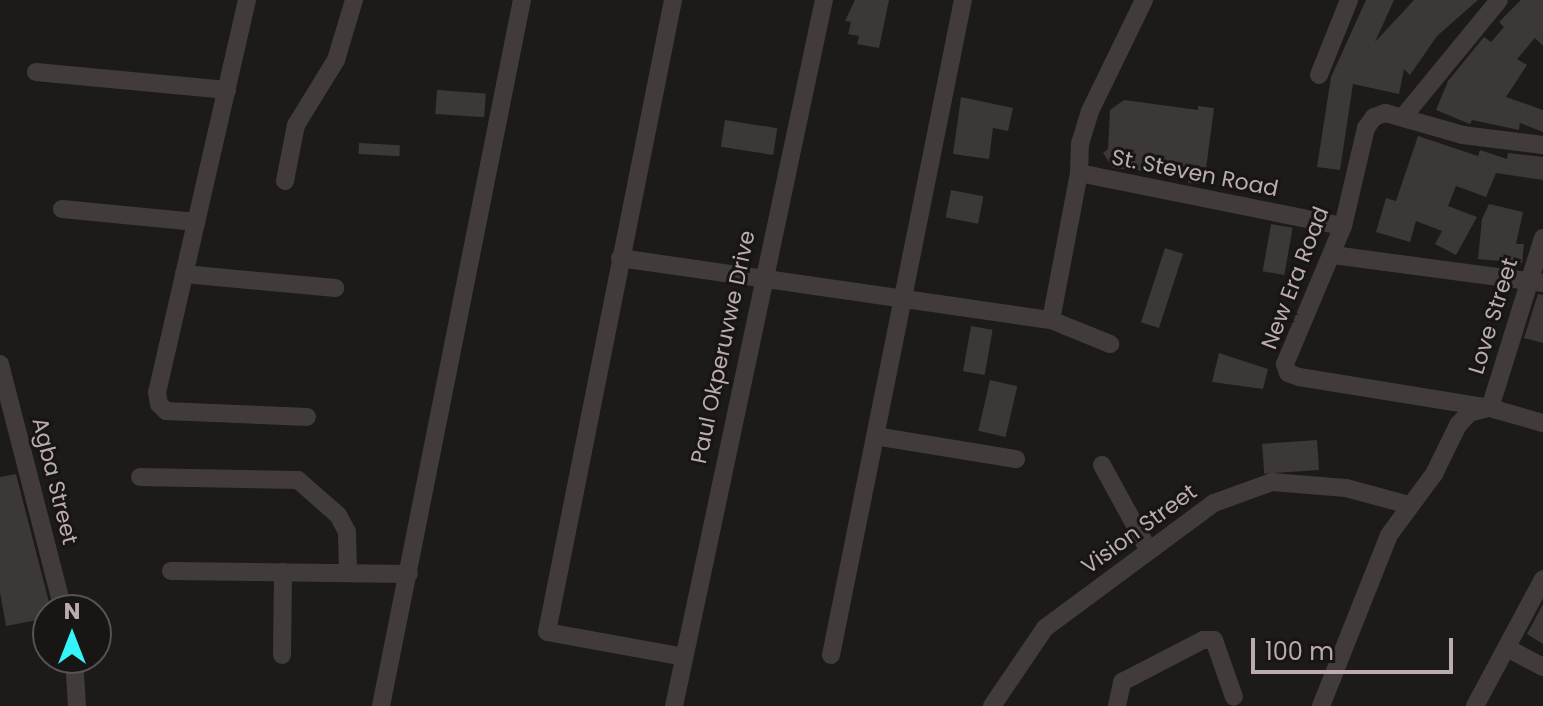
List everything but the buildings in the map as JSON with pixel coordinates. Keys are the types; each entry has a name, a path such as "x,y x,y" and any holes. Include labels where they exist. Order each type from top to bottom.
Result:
{"street":[{"path":"247,0 184,274 159,404 166,411 307,417"},
{"path":"285,181 296,125 336,60 354,0"},
{"path":"381,706 522,0"},
{"path":"673,0 547,632 552,637 684,657"},
{"name":"Paul Okperuvwe Drive","path":"674,706 824,0"},
{"path":"831,655 963,0"},
{"name":"St. Steven Road","path":"1144,0 1090,111 1080,143 1079,173 1343,226"},
{"path":"1319,75 1349,0"},
{"path":"1499,0 1403,117 1463,135 1543,145"},
{"path":"36,72 227,90"},
{"name":"New Era Road","path":"1403,117 1385,113 1366,128 1343,226 1285,364 1288,373 1490,408 1543,423"},
{"path":"1051,320 1079,173"},
{"path":"62,209 196,222"},
{"name":"Love Street","path":"1490,408 1535,282 1543,238"},
{"path":"1333,255 1535,282"},
{"path":"620,258 1051,320 1110,344"},
{"path":"184,274 335,288"},
{"name":"Agba Street","path":"0,364 59,594"},
{"path":"1321,706 1389,535 1434,474 1458,425 1469,413 1490,408"},
{"path":"875,436 1016,459"},
{"path":"1102,465 1149,551"},
{"path":"140,477 298,480 338,515 347,532 348,573"},
{"name":"Vision Street","path":"992,706 1045,628 1214,503 1272,482 1346,488 1409,505"},
{"path":"171,571 409,574"},
{"path":"282,655 283,572"},
{"path":"1475,706 1543,579"},
{"path":"1117,706 1122,682 1203,640 1214,640 1234,697"},
{"path":"1507,648 1543,667"},
{"path":"75,674 77,706"}]}
